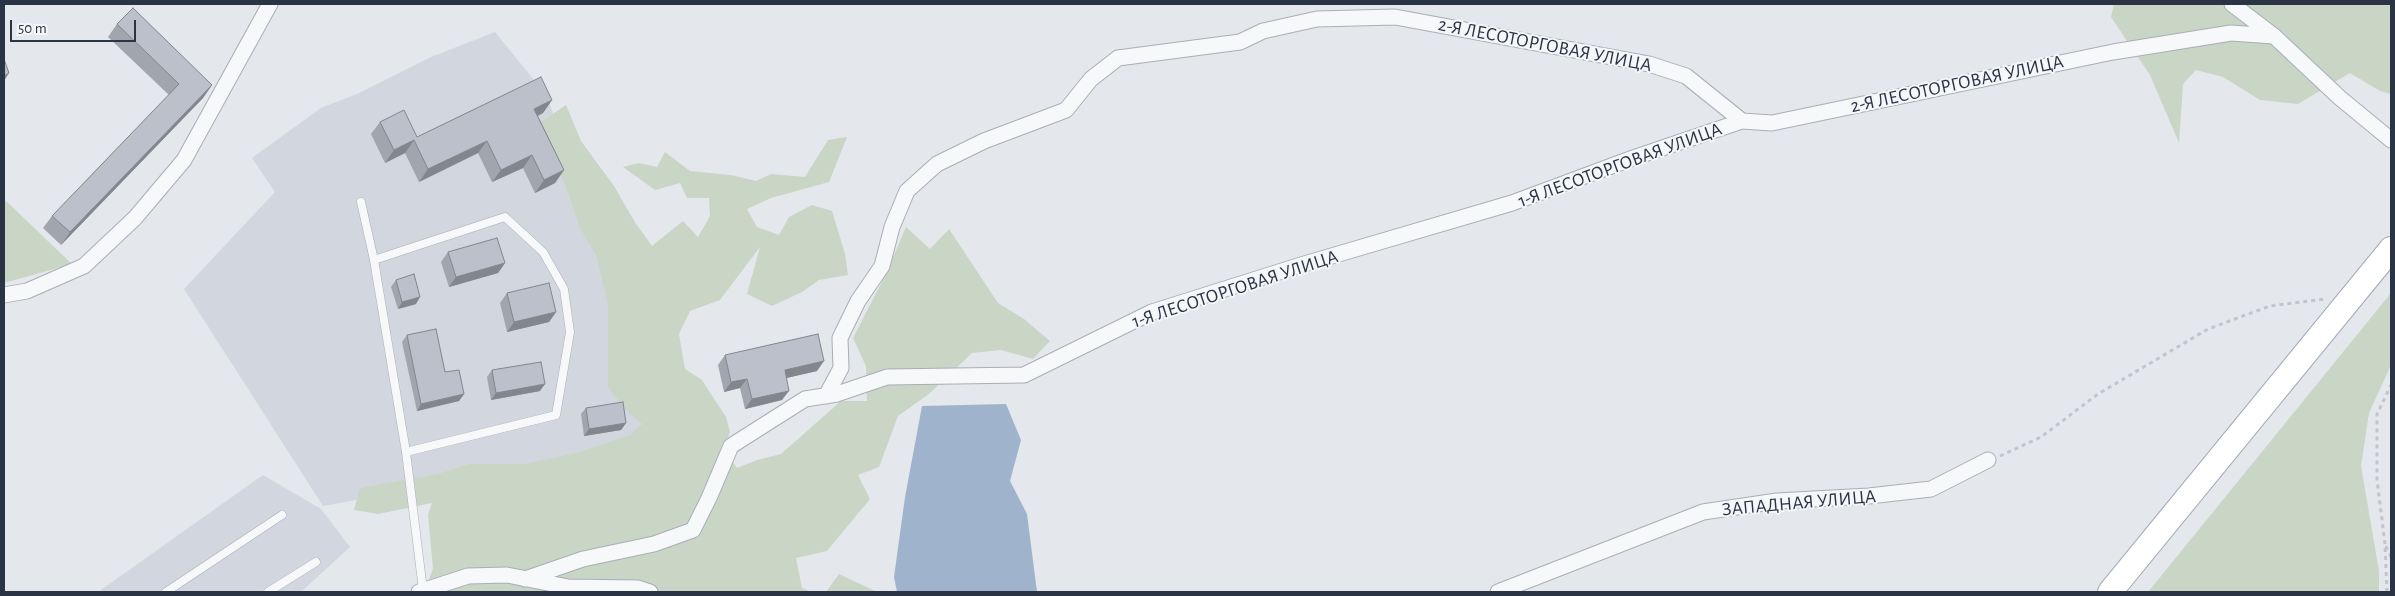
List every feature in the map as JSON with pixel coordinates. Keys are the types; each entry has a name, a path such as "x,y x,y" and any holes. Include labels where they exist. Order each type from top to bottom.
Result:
{"main road":[{"path":"2110,592 2391,249"}],"street":[{"path":"4,295 26,291 84,266 135,218 184,160 270,4"},
{"path":"2232,4 2274,36 2340,98 2391,140"},
{"name":"2-Я ЛЕСОТОРГОВАЯ УЛИЦА","path":"826,396 841,368 840,338 858,301 882,266 892,227 907,191 937,164 984,141 1066,110 1091,79 1118,58 1240,42 1263,30 1317,19 1395,17 1649,64 1686,76 1742,121 1772,123 2113,52 2231,33 2274,36"},
{"name":"1-Я ЛЕСОТОРГОВАЯ УЛИЦА","path":"525,579 583,559 654,544 693,530 731,446 805,399 826,396 887,377 1024,375 1152,312 1301,265 1512,203 1633,158 1742,121"},
{"name":"ЗАПАДНАЯ УЛИЦА","path":"1498,592 1703,512 1777,501 1868,496 1931,489 1988,460"},
{"path":"421,591 468,576 507,575 568,587 638,588 650,592"}],"lane":[{"path":"361,202 374,260 406,452 421,591"},
{"path":"374,260 504,217 543,252 564,289 570,332 556,415 406,452"},
{"path":"166,592 282,515"},
{"path":"268,592 316,562"}],"path":[{"path":"1988,460 2008,454 2041,437 2098,394 2208,329 2270,306 2353,295"},
{"path":"2387,592 2385,544 2376,480 2377,414 2391,385"},
{"path":"2385,544 2391,557"}],"shaded area":[{"path":"495,32 547,96 593,227 645,438 411,490 323,506 184,289 275,192 252,158 321,108 357,94 431,57"},
{"path":"263,475 321,509 350,547 301,592 98,592"}],"green space":[{"path":"2114,4 2391,4 2391,94 2380,91 2350,73 2298,104 2260,100 2223,77 2196,70 2183,84 2179,143 2150,75 2111,17"},
{"path":"566,105 581,141 614,186 636,224 652,246 683,221 698,237 710,216 709,198 687,198 680,183 655,190 623,167 639,163 657,167 665,152 690,171 731,175 756,181 771,174 805,177 828,140 847,137 829,182 771,198 747,209 757,227 779,235 789,217 812,205 832,211 845,254 848,275 819,280 802,292 772,306 747,294 760,247 720,300 690,311 679,334 685,369 702,380 726,417 730,432 723,449 737,468 757,460 781,454 841,401 867,401 866,366 853,338 885,276 906,227 930,249 949,229 998,303 1024,319 1050,341 1033,359 1001,350 972,353 929,394 898,416 879,467 858,475 870,499 827,551 796,558 802,588 812,592 425,592 433,568 428,515 432,503 378,514 354,510 360,488 438,474 469,464 525,464 580,452 630,435 642,424 625,409 608,387 608,304 596,255 580,228 565,184 535,126"},
{"path":"6,201 72,264 4,283 4,203"},
{"path":"2391,293 2391,365 2369,413 2361,466 2379,571 2379,592 2148,592"},
{"path":"839,574 877,592 826,592"}],"water":[{"path":"1006,404 1021,440 1010,481 1027,514 1037,592 897,592 894,577 905,497 922,406"}],"building":[{"path":"133,8 212,85 70,232 52,216 179,84 117,24"},
{"path":"4,59 9,73 4,76"},
{"path":"541,77 552,100 534,109 564,170 544,180 532,155 501,170 487,141 428,169 414,140 394,150 380,122 404,110 417,137"},
{"path":"497,238 505,263 456,277 448,252"},
{"path":"414,274 420,297 402,302 396,280"},
{"path":"549,283 556,312 514,322 507,293"},
{"path":"436,329 445,372 459,370 464,394 421,404 407,335"},
{"path":"818,334 824,361 785,370 789,391 752,399 747,379 731,382 725,355"},
{"path":"541,362 545,384 496,393 492,370"},
{"path":"623,402 626,423 589,429 586,408"}]}
